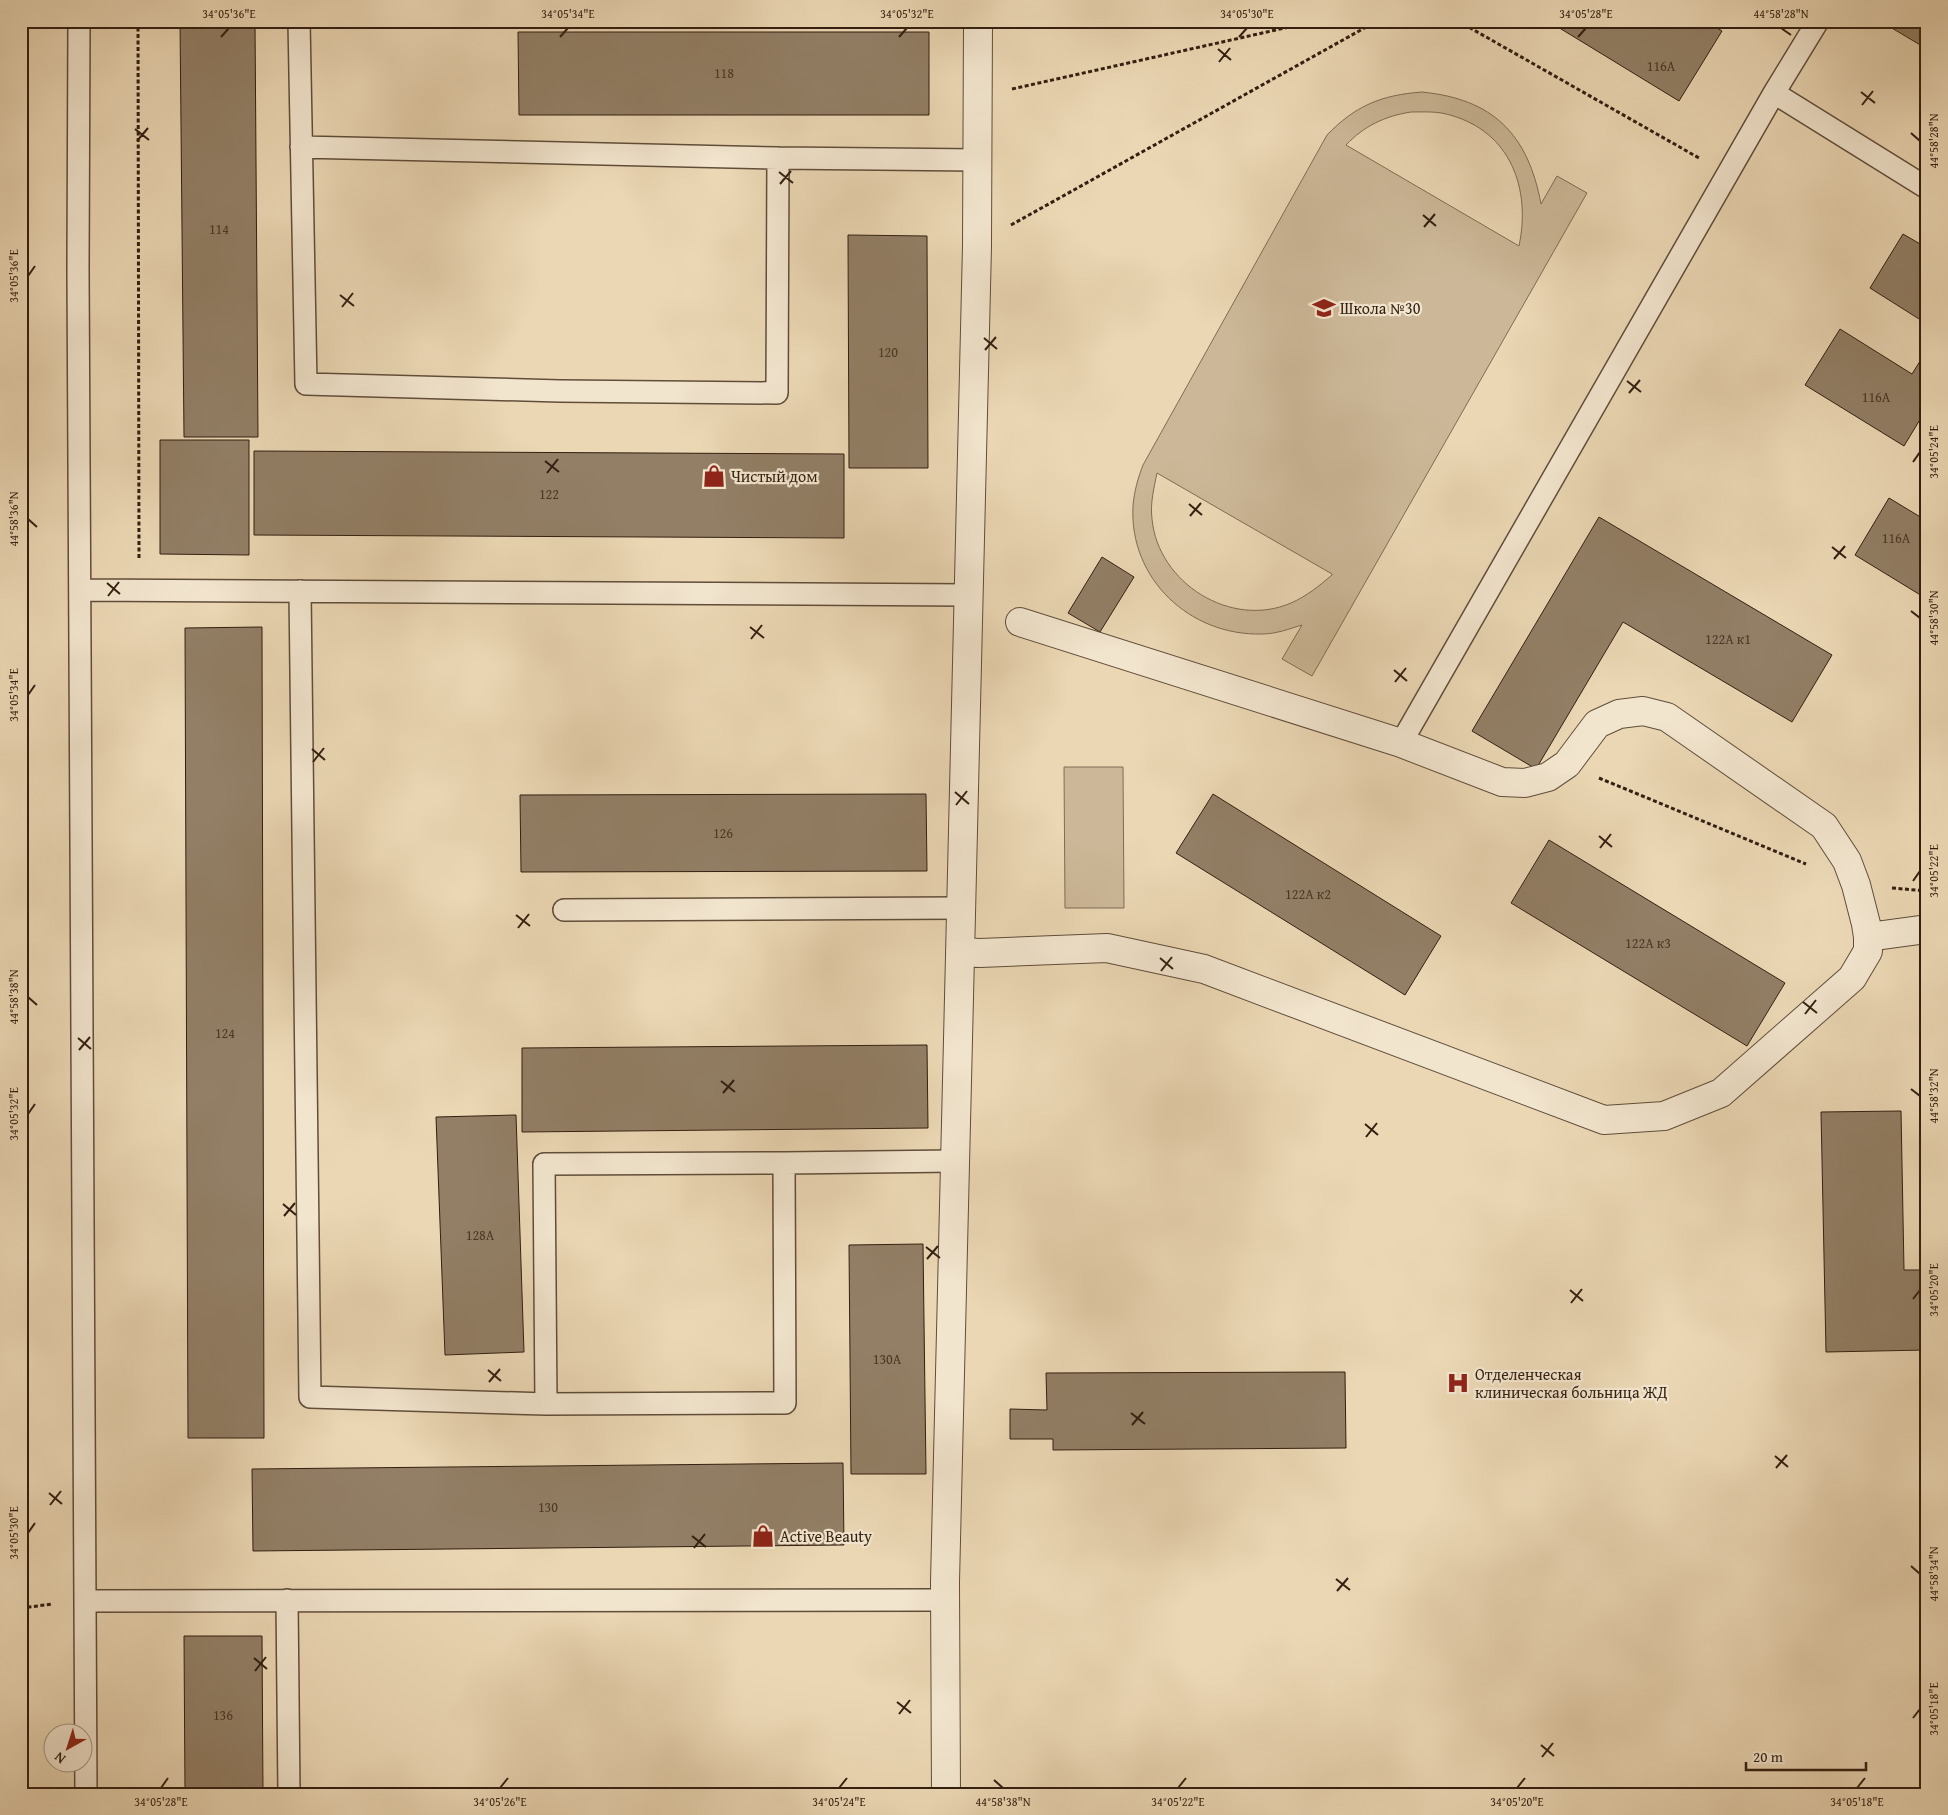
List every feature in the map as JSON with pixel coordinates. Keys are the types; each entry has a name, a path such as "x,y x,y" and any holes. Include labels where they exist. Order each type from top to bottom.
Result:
{"street":[{"path":"946,1794 946,1562 977,256 978,21"},
{"path":"960,952 980,953 1107,948 1204,969 1604,1120 1664,1116 1721,1093 1852,978 1868,951 1868,936 1856,885 1847,861 1824,826 1667,717 1643,711 1619,714 1597,724 1567,764 1548,777 1525,783 1502,782 1401,743 1020,622"},
{"path":"1868,936 1927,929"}],"lane":[{"path":"79,21 86,1794"},
{"path":"299,21 306,384 560,391 777,393 778,158"},
{"path":"1401,743 1774,93 1818,21"},
{"path":"1774,93 1927,188"},
{"path":"301,147 778,158 977,160"},
{"path":"80,590 969,595"},
{"path":"300,591 310,1397 546,1404 785,1403 784,1163"},
{"path":"564,910 961,908"},
{"path":"546,1404 544,1164 955,1161"},
{"path":"287,1600 290,1794"},
{"path":"85,1601 946,1600"}],"path":[{"path":"138,21 139,590"},
{"path":"1006,90 1316,21"},
{"path":"1011,225 1377,21"},
{"path":"1458,21 1727,175"},
{"path":"1567,764 1856,885"}],"shaded area":[{"path":"1422,92 1447,96 1469,103 1487,112 1503,124 1527,158 1535,179 1541,204 1557,176 1587,193 1312,676 1282,659 1302,625 1267,634 1236,632 1211,625 1188,614 1169,598 1153,579 1141,557 1134,533 1134,496 1143,465 1327,135 1348,116 1359,109 1381,99","holes":["1411,112 1445,114 1471,123 1488,135 1502,149 1512,165 1519,184 1522,204 1519,246 1346,145 1368,127 1392,116","1157,473 1332,574 1332,575 1297,600 1268,609 1245,610 1222,605 1201,595 1183,581 1168,563 1157,542 1152,519"]},
{"path":"1064,767 1123,767 1124,908 1065,908"}],"building":[{"path":"180,21 255,21 258,437 184,437"},
{"path":"1548,21 1706,21 1722,31 1679,101"},
{"path":"1880,21 1927,21 1927,49"},
{"path":"518,32 929,32 929,115 519,115"},
{"path":"1903,234 1927,248 1927,324 1870,288"},
{"path":"848,235 927,236 928,468 849,468"},
{"path":"1840,329 1912,374 1927,350 1927,408 1904,446 1805,385"},
{"path":"160,440 249,440 249,555 160,554"},
{"path":"254,451 844,454 844,538 254,535"},
{"path":"1889,498 1927,521 1927,599 1855,555"},
{"path":"1599,517 1832,655 1792,722 1623,622 1536,769 1472,731"},
{"path":"1102,557 1134,577 1100,632 1068,613"},
{"path":"262,627 264,1438 188,1438 185,628"},
{"path":"926,794 927,871 521,872 520,795"},
{"path":"1213,794 1441,936 1405,995 1176,853"},
{"path":"1549,840 1785,983 1747,1046 1511,903"},
{"path":"927,1045 928,1128 522,1132 522,1048"},
{"path":"1901,1111 1904,1270 1927,1270 1927,1350 1826,1352 1821,1112"},
{"path":"516,1115 524,1352 445,1355 436,1117"},
{"path":"923,1244 926,1474 851,1474 849,1245"},
{"path":"1345,1372 1346,1448 1053,1450 1053,1439 1010,1439 1010,1409 1047,1410 1046,1373"},
{"path":"843,1463 844,1545 253,1551 252,1469"},
{"path":"184,1636 262,1636 263,1794 185,1794"}],"place":[{"name":"Школа №30","path":"1324,308"},
{"name":"Чистый дом","path":"714,476"},
{"name":"Отделенческая клиническая больница ЖД","path":"1458,1383"},
{"name":"Active Beauty","path":"763,1536"}]}
